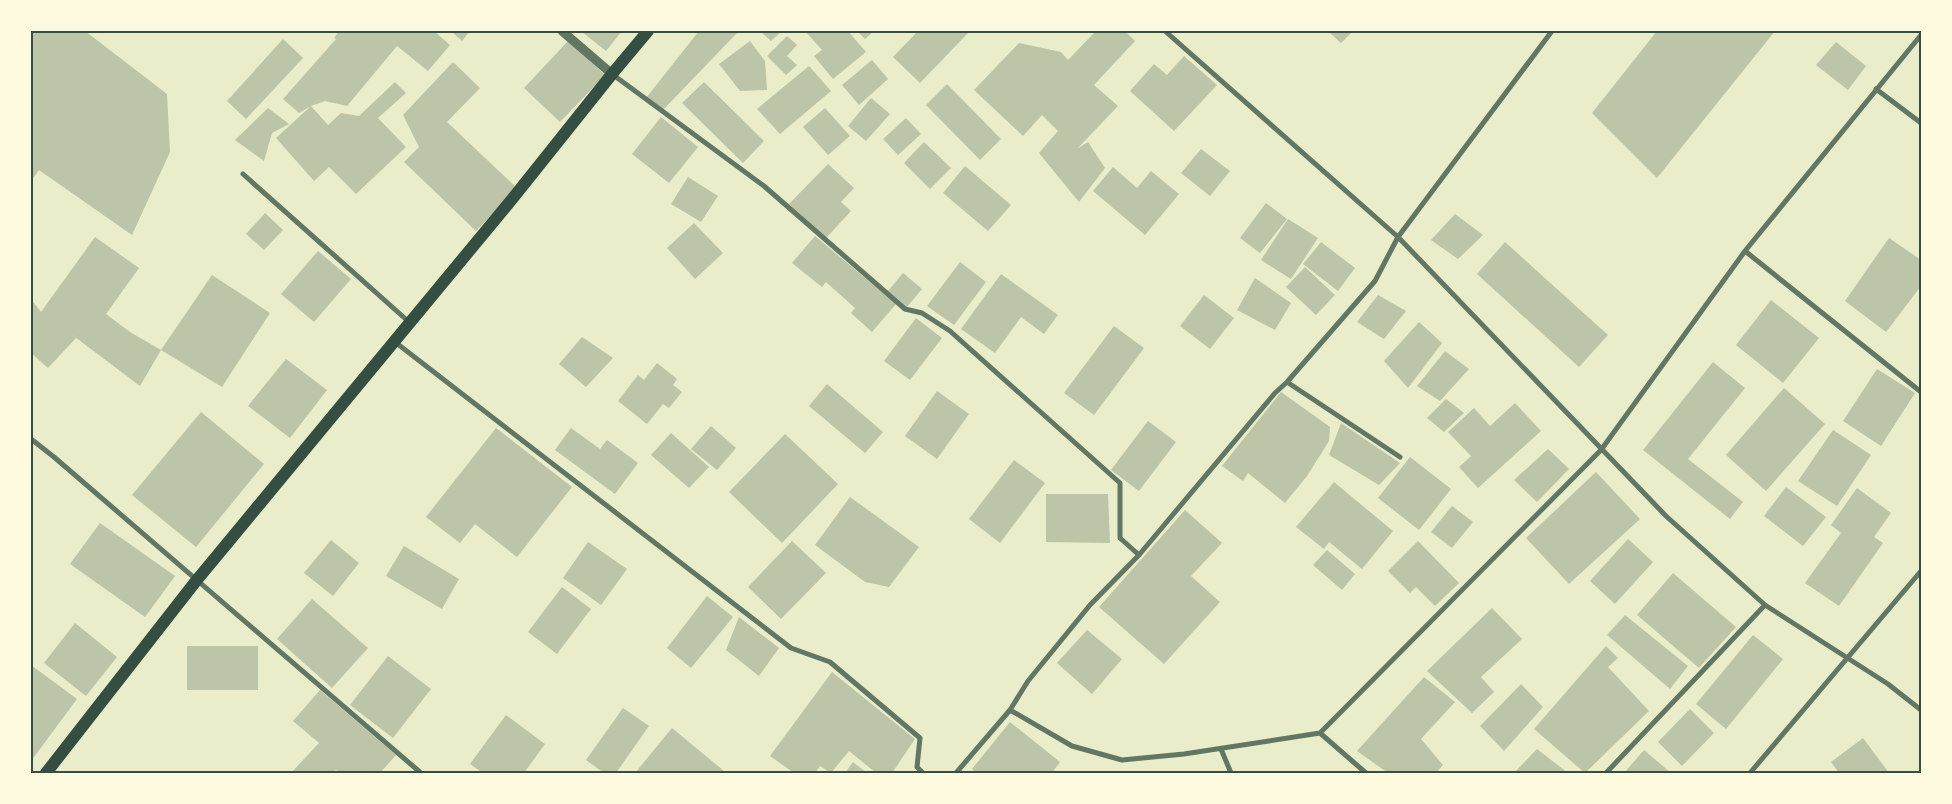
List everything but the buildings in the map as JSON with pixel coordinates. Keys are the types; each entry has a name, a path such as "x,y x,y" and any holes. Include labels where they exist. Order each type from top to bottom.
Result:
{"main road":[{"path":"46,773 196,581 513,198 648,31"}],"street":[{"path":"562,31 612,74 764,186 905,308 922,314 950,332 1120,483 1120,538 1139,555"},
{"path":"1165,31 1398,237 1666,516 1765,605 1888,684 1921,710"},
{"path":"956,773 1010,710 1028,681 1090,605 1139,555 1275,393 1287,382 1375,281 1398,237 1552,31"},
{"path":"1010,710 1072,746 1122,760 1221,749 1320,733 1601,450 1745,252 1921,34"},
{"path":"1876,89 1921,124"},
{"path":"243,174 410,323"},
{"path":"1745,252 1921,392"},
{"path":"394,341 792,648 830,662 920,738 917,767 923,773"},
{"path":"1287,382 1400,457"},
{"path":"31,439 421,773"},
{"path":"1750,773 1921,571"},
{"path":"1606,773 1765,605"},
{"path":"1320,733 1366,773"},
{"path":"1221,749 1231,773"}]}
